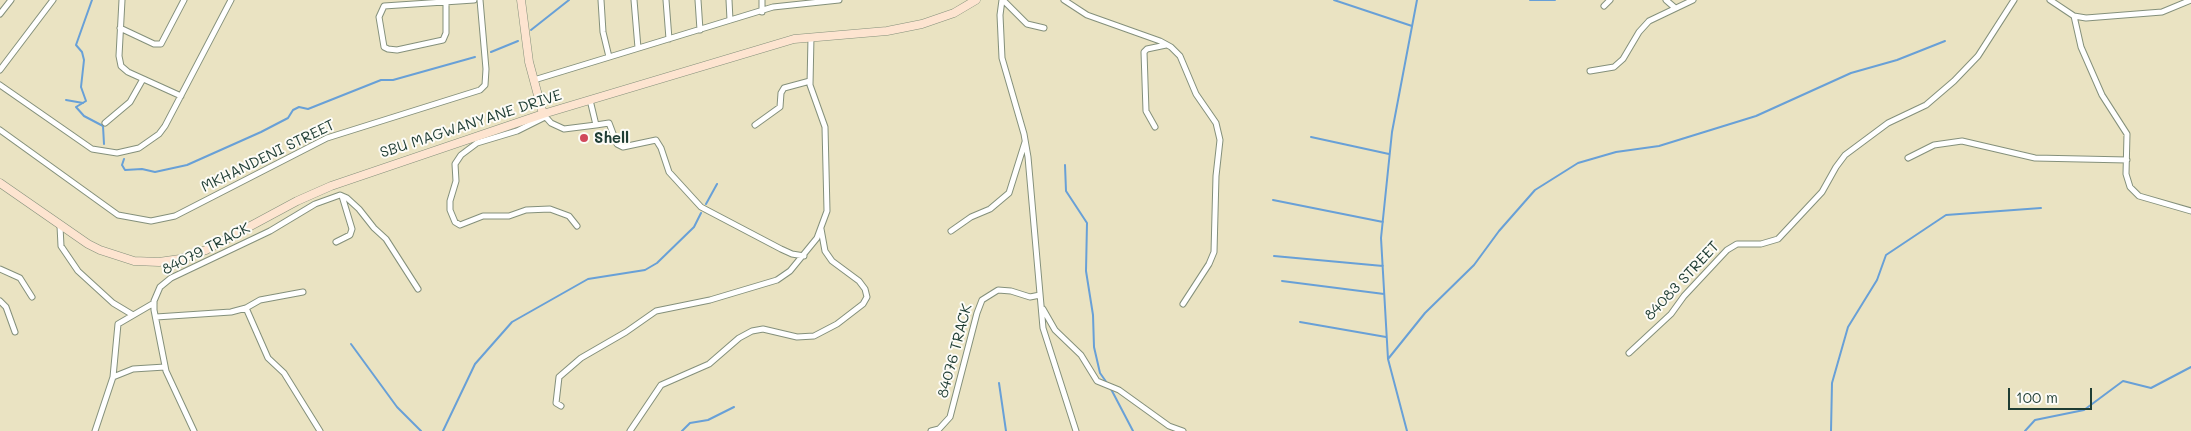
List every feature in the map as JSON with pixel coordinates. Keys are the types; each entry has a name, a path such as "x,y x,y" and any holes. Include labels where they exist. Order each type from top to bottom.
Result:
{"main road":[{"path":"521,0 524,36 544,116"},
{"name":"SBU MAGWANYANE DRIVE","path":"0,183 88,244 134,261 159,262 198,254 331,186 476,140 590,100 780,43 810,36 904,29 939,19 976,0"}],"street":[{"path":"0,14 11,0"},
{"path":"0,70 53,0"},
{"path":"122,0 120,63 128,72 181,96"},
{"path":"120,28 154,44 161,44 184,0"},
{"path":"0,85 92,149 107,153 131,151 150,142 165,126 231,0"},
{"path":"446,3 446,33 443,40 397,50 388,50 384,47 379,17 384,6 474,0"},
{"name":"MKHANDENI STREET","path":"0,130 118,215 151,221 175,216 327,138 480,90 486,82 486,69 480,0"},
{"path":"601,0 603,32 608,57"},
{"path":"634,0 638,48"},
{"path":"666,0 669,39"},
{"path":"698,0 700,30"},
{"path":"729,0 730,20"},
{"path":"762,0 762,12"},
{"path":"534,80 794,2 839,0"},
{"path":"1003,0 1026,24 1044,28"},
{"path":"1003,0 1000,15 1002,58 1025,142 1041,306 1048,347 1069,404 1076,431"},
{"path":"1064,0 1099,20 1166,45 1180,56 1196,94 1216,123 1220,140 1216,176 1214,252 1210,264 1183,304"},
{"path":"1604,6 1610,0"},
{"path":"1666,0 1674,7"},
{"path":"1590,71 1608,70 1619,64 1645,24 1674,7 1693,0"},
{"name":"84083 STREET","path":"1629,353 1672,314 1684,296 1730,247 1737,244 1769,242 1778,239 1822,192 1836,167 1845,156 1896,118 1926,105 1954,81 1978,56 2014,0"},
{"path":"2050,0 2074,16 2094,18 2162,12 2191,0"},
{"path":"2074,16 2081,47 2102,95 2125,128 2128,140 2127,181 2136,194 2191,211"},
{"path":"561,406 556,403 559,377 581,358 626,332 645,316 656,311 705,302 765,286 784,276 804,256 821,229 827,211 825,127 810,81 810,36"},
{"path":"1155,127 1146,111 1144,52 1147,49 1166,45"},
{"path":"105,123 130,102 143,79"},
{"path":"755,125 780,108 781,93 784,88 810,81"},
{"path":"590,100 596,125"},
{"path":"544,116 551,123 564,129 609,123 617,144 623,147 656,140 661,148 669,172 701,207 781,249 792,254 804,256"},
{"path":"476,140 457,160 455,168 456,181 450,205 456,224 463,224 484,216 509,216 526,210 550,209 569,216 577,226"},
{"path":"1908,158 1934,146 1962,141 2035,158 2127,160"},
{"path":"951,231 966,220 990,209 1009,192 1025,142"},
{"name":"84079 TRACK","path":"154,303 160,287 171,278 265,232 315,204 335,196 342,196"},
{"path":"336,242 350,235 352,229 342,196"},
{"path":"342,196 359,209 374,228 386,238 418,289"},
{"path":"258,223 265,232"},
{"path":"60,226 61,246 84,279 113,303 133,315"},
{"path":"630,431 661,385 709,364 739,338 752,330 763,329 797,337 814,336 837,324 863,304 867,297 864,286 832,261 825,251 821,229"},
{"path":"0,269 20,278 32,297"},
{"name":"84076 TRACK","path":"931,431 939,428 950,418 982,300 998,290 1011,291 1030,297 1040,295"},
{"path":"156,317 231,312 246,308 260,300 303,292"},
{"path":"0,301 6,307 15,332"},
{"path":"95,431 113,377 118,324 154,303 165,367 194,431"},
{"path":"1041,306 1055,330 1081,355 1097,381 1131,398 1171,429 1183,431"},
{"path":"246,308 268,358 284,373 320,431"},
{"path":"113,377 133,369 165,367"}],"waterway":[{"path":"92,0 76,45 82,52 84,60 81,87 86,101 76,107 84,116 103,126 104,144"},
{"path":"531,30 569,0"},
{"path":"1334,0 1412,26"},
{"path":"1407,431 1388,359 1381,238 1392,132 1417,0"},
{"path":"1530,0 1555,0"},
{"path":"491,52 518,41"},
{"path":"1388,359 1425,313 1474,265 1499,231 1535,190 1578,163 1616,152 1659,146 1756,116 1851,73 1897,60 1945,41"},
{"path":"124,159 122,165 125,170 142,169 155,172 187,165 261,132 288,118 293,110 299,107 308,109 381,80 393,80 475,57"},
{"path":"66,100 83,103"},
{"path":"1311,137 1389,154"},
{"path":"1065,165 1066,191 1087,223 1086,271 1093,315 1094,347 1100,373 1107,383"},
{"path":"706,204 717,184"},
{"path":"1273,200 1383,222"},
{"path":"1831,431 1832,383 1848,327 1877,280 1886,255 1946,215 2041,208"},
{"path":"443,431 475,364 512,322 588,279 645,270 657,263 694,227 701,213"},
{"path":"1274,256 1383,266"},
{"path":"1282,281 1384,294"},
{"path":"1300,322 1386,337"},
{"path":"351,344 397,407 421,431"},
{"path":"2025,431 2035,420 2084,410 2123,381 2151,388 2191,367"},
{"path":"999,383 1006,431"},
{"path":"1111,389 1133,431"},
{"path":"682,431 690,423 708,420 734,407"}],"place":[{"name":"Shell","path":"584,138"}]}
